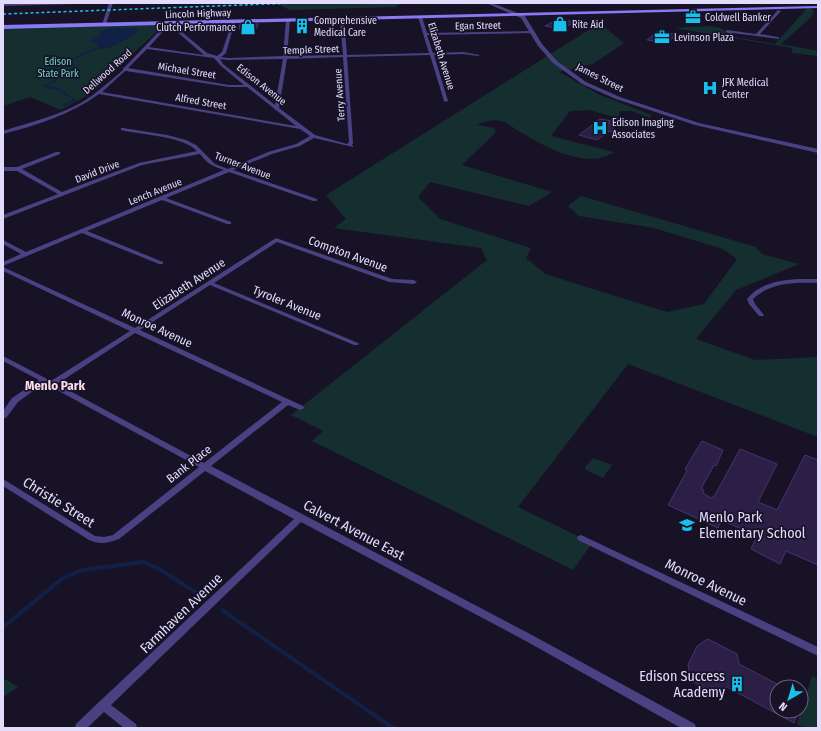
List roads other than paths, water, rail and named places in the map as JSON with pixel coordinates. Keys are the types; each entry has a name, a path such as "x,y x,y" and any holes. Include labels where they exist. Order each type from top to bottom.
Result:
{"main road":[{"name":"Lincoln Highway","path":"3,27 817,7"}],"street":[{"path":"3,5 75,3"},
{"path":"104,24 110,3"},
{"path":"488,3 517,14"},
{"path":"758,34 775,9"},
{"name":"James Street","path":"517,14 523,17 540,45 555,62 584,83 618,98 697,124 818,152"},
{"name":"Elizabeth Avenue","path":"420,17 430,54 446,101"},
{"name":"Terry Avenue","path":"342,18 351,143 349,145"},
{"path":"277,109 285,58 288,20"},
{"path":"217,58 224,53 234,22"},
{"name":"Dellwood Road","path":"3,133 73,110 98,93 146,48 169,23"},
{"name":"Edison Avenue","path":"169,23 206,54 217,58 222,66 301,128 313,136 349,145"},
{"path":"731,34 727,30 778,38"},
{"name":"Egan Street","path":"425,34 532,32"},
{"name":"Temple Street","path":"146,48 217,58 285,58 463,53 478,55"},
{"name":"Michael Street","path":"124,69 230,86 247,86"},
{"name":"Alfred Street","path":"98,93 301,128"},
{"name":"Turner Avenue","path":"123,129 183,141 194,146 201,152 208,162 228,171 315,200"},
{"name":"Lench Avenue","path":"3,264 270,153 298,145 313,136"},
{"name":"David Drive","path":"3,217 141,164 201,152"},
{"path":"3,169 18,169 58,153"},
{"path":"18,169 61,194"},
{"path":"161,198 229,223"},
{"path":"82,231 161,263"},
{"name":"Elizabeth Avenue","path":"3,416 15,400 135,331 276,240"},
{"name":"Compton Avenue","path":"276,240 391,281 414,282"},
{"path":"3,242 25,254"},
{"name":"Monroe Avenue","path":"3,269 300,408"},
{"path":"762,315 752,304 750,299 759,291 780,282 799,280 818,281"},
{"name":"Tyroler Avenue","path":"210,283 356,344"},
{"name":"Calvert Avenue East","path":"3,358 300,518 527,637 691,728"},
{"name":"Bank Place","path":"103,541 116,537 287,402"},
{"name":"Christie Street","path":"3,482 92,538 103,541"},
{"name":"Farmhaven Avenue","path":"80,728 300,518"},
{"name":"Monroe Avenue","path":"581,538 818,652"},
{"path":"103,705 132,728"}],"water":[{"path":"108,28 139,29 132,36 108,48 99,49 96,43 89,42 102,34 99,32"}],"waterway":[{"path":"44,86 57,80 44,72 55,69 59,65 97,48"},
{"path":"44,86 58,89 75,100 64,105"},
{"path":"44,86 48,87"},
{"path":"3,627 63,578 82,570 143,562 159,569 200,595"},
{"path":"222,610 393,728"}],"railway":[{"path":"3,14 295,3"}],"place":[{"name":"Coldwell Banker","path":"693,17"},
{"name":"Rite Aid","path":"560,24"},
{"name":"Comprehensive Medical Care","path":"302,26"},
{"name":"Clutch Performance","path":"248,27"},
{"name":"Levinson Plaza","path":"662,37"},
{"name":"JFK Medical Center","path":"710,88"},
{"name":"Edison Imaging Associates","path":"600,128"},
{"name":"Menlo Park Elementary School","path":"687,525"},
{"name":"Edison Success Academy","path":"737,684"}],"district":[{"name":"Menlo Park","path":"55,385"}],"park label":[{"name":"Edison State Park","path":"58,66"}]}
